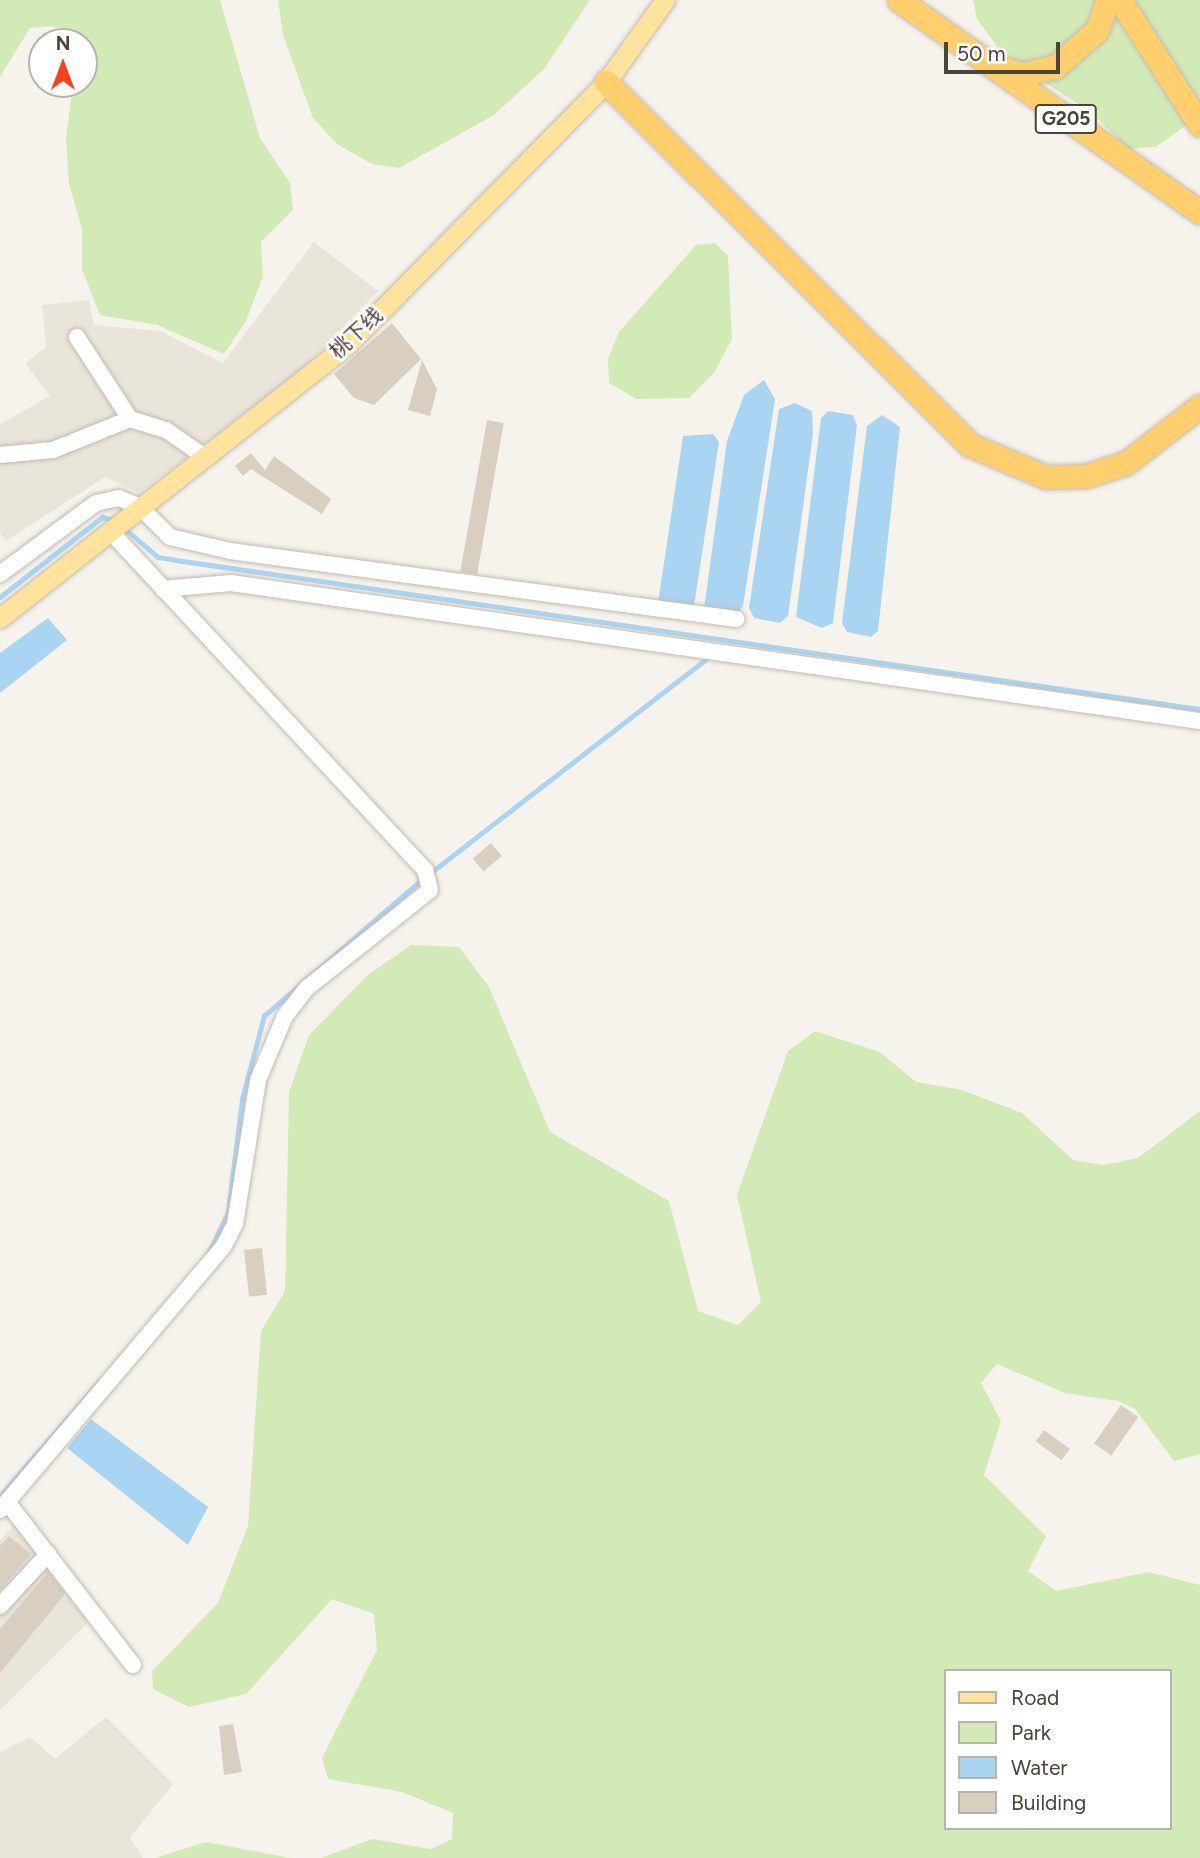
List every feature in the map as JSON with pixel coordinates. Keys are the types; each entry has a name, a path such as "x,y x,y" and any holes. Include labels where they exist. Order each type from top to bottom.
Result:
{"highway":[{"name":"G205","path":"899,0 932,26 1200,212"},
{"path":"988,65 1024,74 1055,67 1097,30 1108,0"},
{"path":"1120,0 1200,125"},
{"path":"606,82 935,414 991,457 1046,477 1086,476 1126,463 1200,405"}],"main road":[{"name":"桃下线","path":"0,618 348,344 606,82 665,0"}],"street":[{"path":"77,337 130,419"},
{"path":"0,455 53,450 130,419 166,430 205,457"},
{"path":"0,574 107,498 141,507 170,537 230,551 736,619"},
{"path":"110,531 425,870 430,890 307,988 285,1016 258,1080 235,1224 223,1247 4,1506 48,1554 133,1665"},
{"path":"163,589 231,583 1200,721"},
{"path":"0,1606 48,1554"}],"shaded area":[{"path":"314,242 378,291 303,369 139,493 105,477 6,541 0,533 0,424 50,396 25,363 46,347 42,305 89,300 94,325 160,331 223,363"},
{"path":"23,1516 92,1618 0,1710 0,1540"},
{"path":"106,1717 173,1784 130,1838 143,1858 0,1858 0,1752 30,1737 55,1759"}],"green space":[{"path":"0,0 220,0 260,138 290,183 293,210 261,242 263,276 246,321 224,354 157,325 100,315 82,269 82,229 69,184 66,138 71,98 98,98 98,28 28,28 0,77"},
{"path":"278,0 590,0 544,69 494,115 399,168 372,164 337,144 313,118 283,35"},
{"path":"973,0 1200,0 1200,115 1156,147 1128,149 1092,113 1004,56 977,19"},
{"path":"715,243 728,256 732,339 714,373 689,398 636,399 609,383 608,359 619,332 696,245"},
{"path":"411,945 459,947 489,987 550,1132 669,1201 698,1311 738,1325 761,1302 737,1195 788,1051 815,1031 880,1052 916,1082 962,1090 1022,1113 1073,1160 1104,1165 1138,1158 1200,1111 1200,1454 1174,1461 1135,1409 1118,1401 1065,1393 997,1364 981,1383 1001,1421 984,1475 1046,1536 1028,1571 1056,1591 1149,1572 1200,1585 1200,1858 320,1858 373,1839 431,1849 452,1839 453,1813 402,1792 328,1779 322,1758 377,1650 374,1614 332,1599 246,1694 189,1707 153,1689 152,1671 218,1603 248,1526 261,1331 285,1291 289,1092 309,1035 368,975"},
{"path":"206,1842 291,1858 155,1858"}],"water":[{"path":"764,380 775,399 743,606 736,615 704,609 727,441 744,395"},
{"path":"795,403 812,411 813,434 788,616 780,623 754,618 749,608 779,409"},
{"path":"828,411 853,415 857,425 833,623 822,628 796,617 821,418"},
{"path":"882,415 900,427 878,631 871,637 847,632 842,623 867,426"},
{"path":"713,434 719,442 694,606 658,603 683,436"},
{"path":"48,618 67,640 0,693 0,653"},
{"path":"91,1419 208,1507 188,1545 67,1448"}],"building":[{"path":"392,323 421,359 374,405 354,398 334,374"},
{"path":"422,360 437,389 430,416 408,410"},
{"path":"487,420 504,423 477,575 460,572"},
{"path":"251,453 265,470 274,456 331,499 322,514 251,469 243,476 235,466"},
{"path":"491,843 502,856 484,871 473,858"},
{"path":"262,1248 267,1295 249,1297 244,1250"},
{"path":"1121,1405 1138,1417 1111,1456 1094,1444"},
{"path":"1044,1430 1070,1449 1062,1460 1036,1441"},
{"path":"9,1536 31,1554 0,1590 0,1546"},
{"path":"48,1572 65,1594 0,1673 0,1629"},
{"path":"233,1724 242,1772 224,1775 219,1726"}],"waterway":[{"path":"0,597 102,517 114,520"},
{"path":"123,527 158,557 1200,709"},
{"path":"429,874 710,656"},
{"path":"208,1254 228,1212 242,1099 264,1016 422,879"},
{"path":"0,1496 98,1383"}]}
